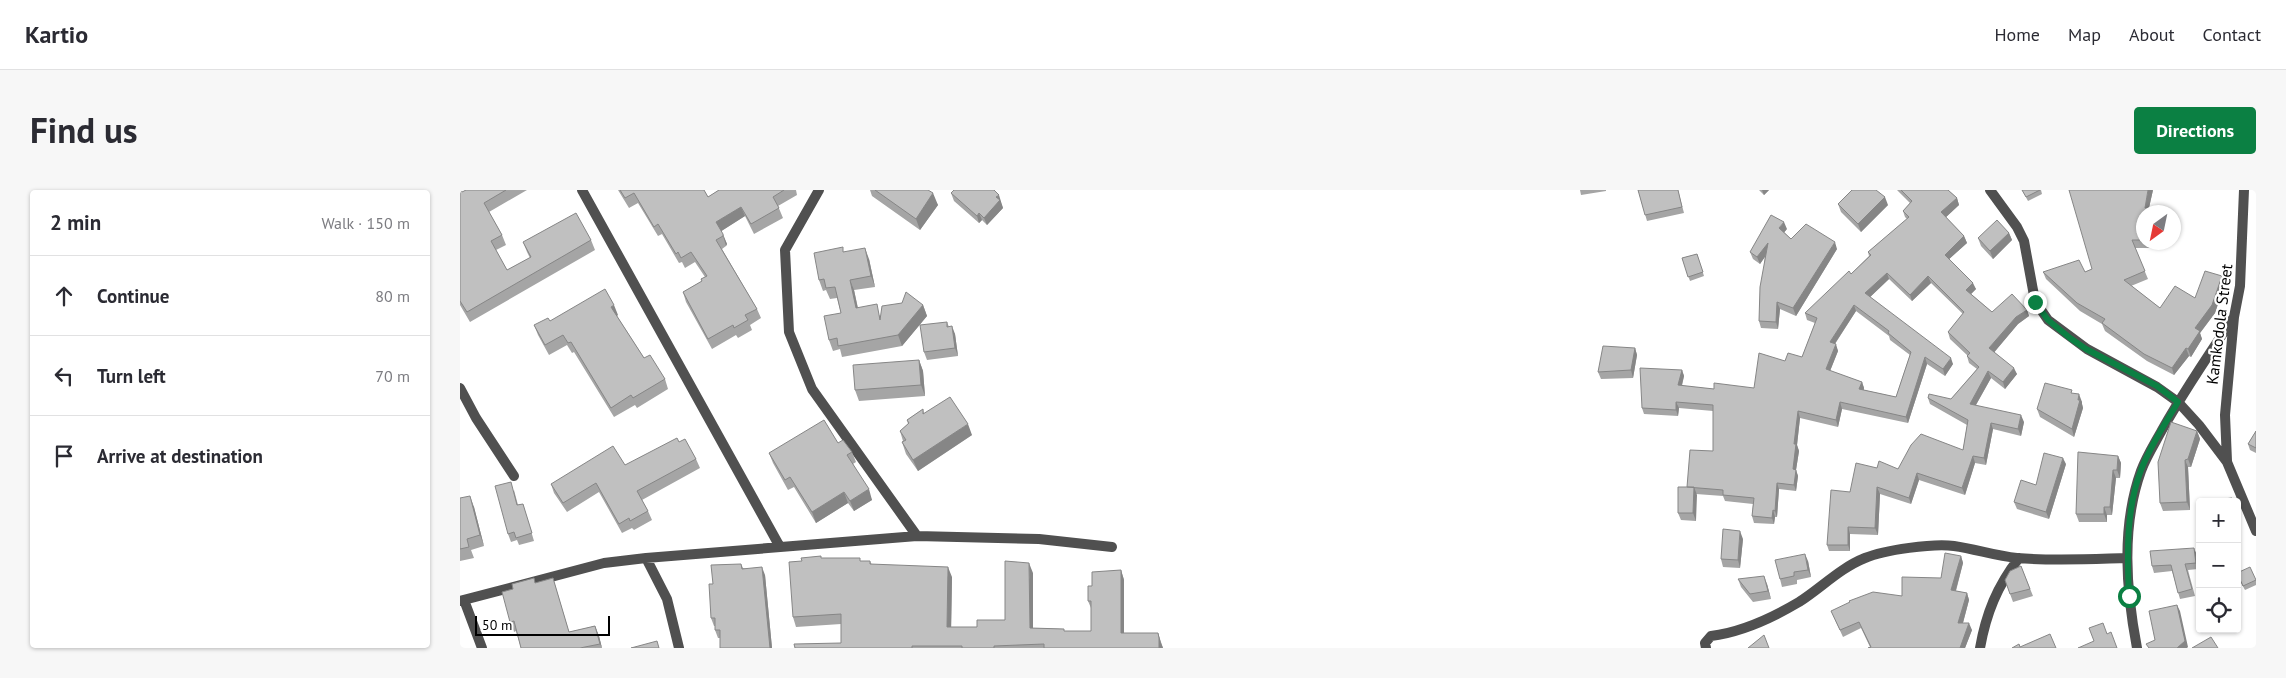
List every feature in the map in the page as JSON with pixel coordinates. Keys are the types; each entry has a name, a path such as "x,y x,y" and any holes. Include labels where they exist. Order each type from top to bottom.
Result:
{"street":[{"path":"582,190 780,547"},
{"path":"818,190 785,250 789,332 812,389 917,536"},
{"path":"1990,190 2017,226 2024,241 2035,302 2048,320 2086,349 2157,386 2178,402 2199,424 2227,462 2256,532"},
{"name":"Kamkodola Street","path":"2227,462 2225,415 2234,317 2240,286 2244,190"},
{"path":"2137,648 2129,596 2127,558 2132,509 2141,470 2178,402 2234,317"},
{"path":"460,388 476,418 514,476"},
{"path":"482,648 462,601 604,563 917,536 1039,539 1112,547"},
{"path":"1706,648 1705,643 1711,636 1727,634 1757,624 1799,602 1837,574 1865,558 1897,550 1951,545 1992,555 2018,558 2127,558"},
{"path":"646,558 667,599 679,648"},
{"path":"1980,648 1990,606 1998,587 2018,558"}],"building":[{"path":"460,190 462,192 466,190 506,190 484,203 502,235 491,241 507,270 531,257 523,242 576,213 591,240 467,312 460,301"},
{"path":"620,190 704,190 708,197 719,190 784,190 773,197 779,208 751,224 741,207 716,222 723,236 716,240 757,309 745,315 748,320 734,328 733,325 708,339 683,292 707,276 691,252 681,258 678,252 676,254 658,224 654,227 634,193 625,198"},
{"path":"875,190 928,190 933,193 916,219"},
{"path":"954,190 994,190 999,195 996,197 1000,200 984,218 979,213 977,216 951,193"},
{"path":"1638,190 1678,190 1682,207 1645,215"},
{"path":"1852,190 1876,190 1885,197 1858,224 1838,204"},
{"path":"1901,190 1948,190 1957,198 1941,212 1964,236 1945,255 1973,283 1966,290 1992,312 2012,294 2027,310 2016,317 1989,348 2014,368 2003,382 1988,371 1970,404 2021,415 2018,429 1991,423 1984,458 1973,456 1962,488 1917,473 1909,498 1877,487 1875,528 1848,527 1848,545 1827,545 1831,490 1850,492 1856,463 1877,468 1879,461 1898,469 1911,445 1921,434 1963,450 1968,420 1928,398 1929,394 1951,399 1979,367 1967,356 1970,353 1948,332 1964,312 1928,276 1910,295 1887,273 1865,293 1951,358 1943,369 1925,357 1906,417 1840,402 1836,420 1798,411 1794,444 1796,444 1793,469 1796,470 1794,485 1777,483 1775,511 1773,510 1772,518 1752,516 1754,498 1723,495 1723,490 1687,487 1690,450 1713,451 1713,405 1676,402 1676,410 1642,408 1640,368 1682,370 1678,385 1714,389 1714,383 1754,388 1759,353 1785,361 1788,353 1802,357 1817,318 1805,313 1849,271 1851,274 1871,255 1868,252 1909,217 1903,211 1912,201","holes":["1854,305 1889,331 1888,333 1911,352 1896,397 1859,389 1862,382 1826,369 1836,344 1830,342"]},
{"path":"2022,190 2040,190 2026,197"},
{"path":"2069,190 2148,190 2146,205 2136,205 2136,240 2132,240 2145,271 2124,280 2160,308 2175,286 2195,298 2205,271 2222,276 2212,305 2195,328 2200,331 2172,368 2144,354 2102,323 2105,319 2077,303 2043,272 2079,260 2085,272 2092,269"},
{"path":"1771,215 1784,222 1779,228 1791,239 1806,224 1835,242 1793,308 1777,302 1776,322 1759,321 1760,287 1768,243 1757,257 1750,252"},
{"path":"1997,220 2009,233 1990,251 1978,238"},
{"path":"843,247 843,252 865,248 871,276 850,280 856,308 877,304 880,320 882,306 902,303 906,292 923,305 898,335 838,346 837,338 829,340 824,316 841,313 835,287 826,288 824,279 819,280 814,253"},
{"path":"1697,254 1703,272 1688,277 1682,258"},
{"path":"605,289 614,305 611,307 644,358 650,355 665,379 633,398 631,395 611,408 571,342 568,343 563,335 545,345 534,325 548,318 550,321"},
{"path":"947,322 947,327 952,326 955,348 924,352 920,325"},
{"path":"1603,346 1635,348 1631,370 1598,372"},
{"path":"919,360 921,385 855,390 853,365"},
{"path":"2045,383 2072,390 2071,393 2079,394 2078,400 2080,400 2072,429 2037,409"},
{"path":"950,397 968,424 913,460 902,442 906,440 900,431 909,423 907,420 923,409 923,414"},
{"path":"824,420 838,443 843,440 852,452 847,455 869,489 850,501 844,492 812,512 790,477 785,480 769,453"},
{"path":"2171,422 2197,431 2188,459 2185,460 2187,502 2160,503 2158,462"},
{"path":"2256,431 2256,448 2248,444"},
{"path":"677,438 679,442 685,439 696,459 637,491 648,511 630,521 629,518 619,524 596,483 563,503 551,484 613,446 625,465"},
{"path":"2078,452 2118,456 2117,470 2113,470 2110,507 2104,507 2104,514 2076,514"},
{"path":"2044,453 2063,458 2046,512 2014,502 2021,480 2036,485"},
{"path":"511,482 517,505 523,504 532,533 516,538 514,532 508,534 495,486"},
{"path":"1678,487 1694,487 1693,513 1678,513"},
{"path":"470,496 480,535 467,539 469,547 460,549 460,498"},
{"path":"1723,529 1740,531 1738,560 1721,559"},
{"path":"2194,548 2196,563 2185,564 2192,589 2178,593 2171,565 2152,566 2150,551"},
{"path":"1945,553 1961,556 1951,590 1967,593 1958,623 1969,623 1960,648 1868,648 1871,647 1859,622 1840,630 1831,611 1849,601 1873,592 1902,596 1902,577 1941,578"},
{"path":"1805,554 1808,570 1794,572 1794,576 1780,579 1775,560"},
{"path":"821,556 821,558 860,558 860,561 870,561 870,564 948,567 947,627 977,627 977,620 1005,620 1005,561 1029,563 1030,628 1091,631 1091,601 1088,601 1088,586 1092,586 1092,572 1121,570 1121,633 1158,633 1159,648 1044,648 1044,644 994,646 994,648 912,646 912,648 795,648 794,644 841,643 841,614 793,617 789,562 802,561 801,558"},
{"path":"741,564 742,569 762,567 770,648 720,648 720,630 715,630 715,618 711,618 709,584 713,584 711,565"},
{"path":"2021,566 2030,589 2010,594 2005,580 2010,571"},
{"path":"2250,567 2256,580 2243,586 2241,571"},
{"path":"1764,576 1768,591 1750,594 1738,579"},
{"path":"534,578 535,583 553,578 569,632 595,626 600,644 580,648 521,648 514,621 510,622 502,592 513,589 512,584"},
{"path":"2177,605 2185,641 2177,648 2149,648 2146,644 2155,640 2149,611"},
{"path":"2103,623 2107,634 2111,632 2117,648 2078,648 2094,641 2089,628"},
{"path":"2050,634 2056,648 2012,648 2019,644 2020,647"},
{"path":"1764,635 1769,648 1748,648"},
{"path":"2211,637 2218,648 2192,648"},
{"path":"657,641 659,648 631,648"}],"route":[{"path":"2035,302 2048,320 2070,338 2086,349 2157,386 2178,402 2141,470 2132,509 2127,558 2129,596"}]}
